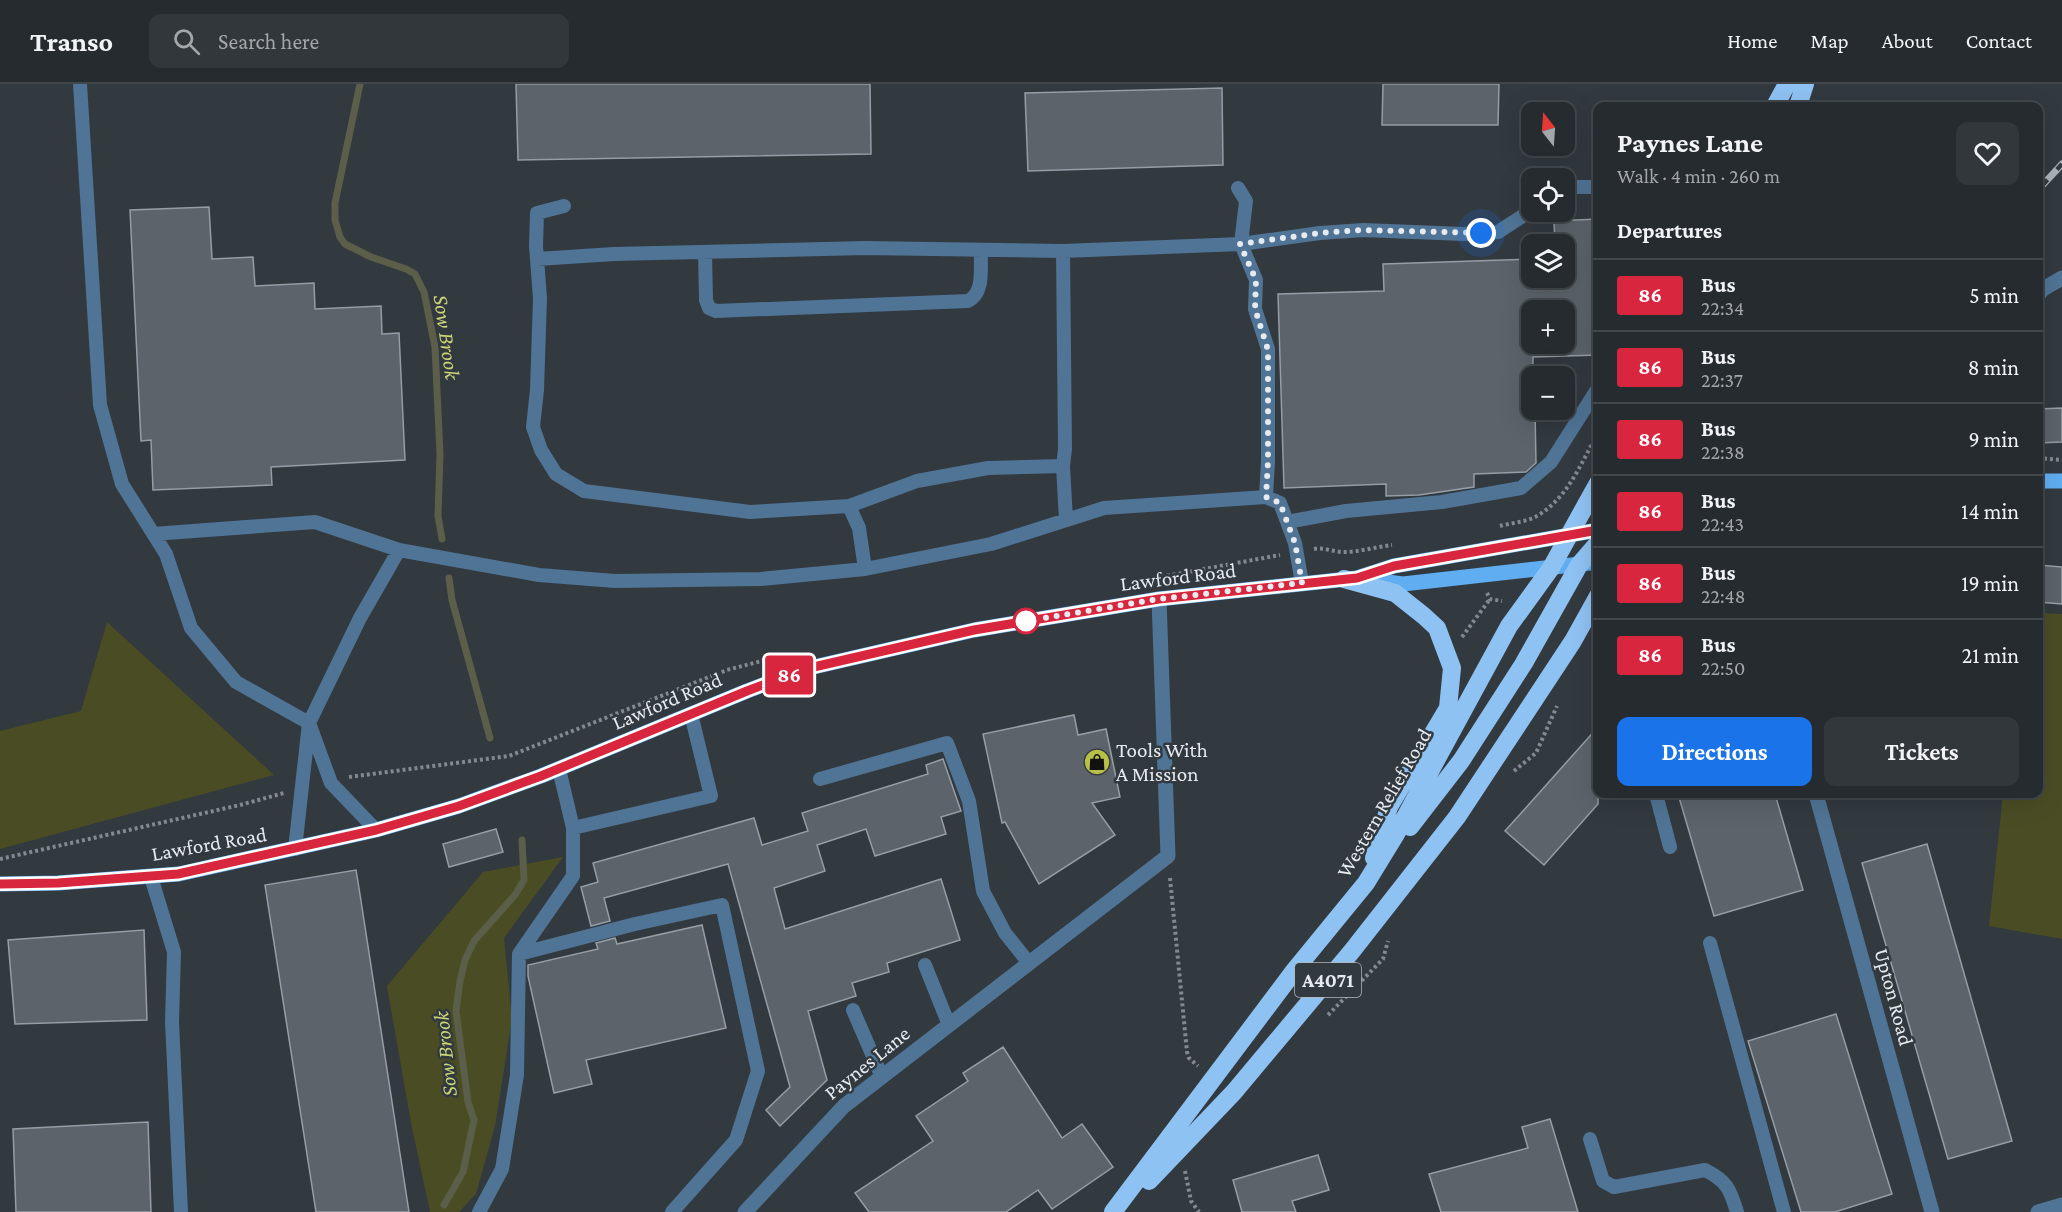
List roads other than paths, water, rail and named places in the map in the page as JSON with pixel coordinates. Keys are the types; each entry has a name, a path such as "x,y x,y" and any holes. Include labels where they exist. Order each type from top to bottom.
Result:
{"highway":[{"path":"1777,102 1787,84"},
{"path":"1799,102 1805,84"},
{"name":"Western Relief Road","path":"1113,1212 1294,971 1366,883 1396,834 1509,626 1572,566 1570,535 1593,492"},
{"path":"1366,883 1461,761 1524,663 1572,566 1593,538"},
{"path":"1350,578 1395,593 1424,616 1437,628 1452,668 1448,708 1389,807 1366,883"},
{"name":"A4071","path":"1119,1212 1234,1092 1352,951 1457,817 1573,641 1593,605"}],"main road":[{"path":"2043,481 2062,481"},
{"name":"Lawford Road","path":"0,884 58,883 178,874 376,830 459,806 559,770 805,669 974,630 1159,599 1350,578 1394,566 1570,535 1593,533"},
{"name":"Lawford Road","path":"1350,578 1403,584 1572,566"}],"street":[{"path":"2043,289 2062,278"},
{"name":"Paynes Lane","path":"745,1212 844,1106 1168,856 1159,599"},
{"name":"Upton Road","path":"1817,798 1932,1212"},
{"path":"2038,1212 2062,1205"}],"lane":[{"path":"80,84 100,405 122,484 165,554 191,628 236,682 309,723 331,783 376,830"},
{"path":"1575,187 1593,187"},
{"path":"1238,188 1246,201 1240,244 1256,280 1255,309 1268,350 1266,497"},
{"path":"564,206 537,213 540,298 534,426 541,450 556,474 584,491 750,512 849,506 917,481 988,468 1063,466"},
{"path":"537,260 614,254 865,248 1063,251 1240,244 1320,233 1363,230 1464,234 1498,232 1521,217"},
{"path":"705,252 706,300 709,308 716,311 968,301 975,297 979,290 981,250"},
{"path":"1063,251 1065,449 1063,466 1066,520"},
{"path":"1287,522 1346,511 1442,502 1521,488 1551,462 1593,396"},
{"path":"153,534 315,522 399,550 539,575 615,581 761,579 866,569 991,544 1104,508 1266,497 1280,503 1295,543 1302,583"},
{"path":"849,506 859,528 866,569"},
{"path":"295,849 309,723 360,618 399,550"},
{"path":"573,828 711,796 691,714"},
{"path":"820,779 947,743 969,801 983,891 1005,933 1029,963"},
{"path":"479,1212 502,1169 517,1075 519,954 573,876 573,828 559,770"},
{"path":"1657,798 1670,847"},
{"path":"151,877 174,952 172,1022 181,1212"},
{"path":"519,954 635,924 722,905 758,1071 736,1140 672,1212"},
{"path":"1710,944 1784,1212"},
{"path":"925,965 949,1025"},
{"path":"853,1010 882,1077"},
{"path":"1590,1139 1603,1180 1614,1187 1705,1170 1718,1176 1727,1184 1737,1212"}],"waterway":[{"name":"Sow Brook","path":"360,84 335,203 335,220 340,237 345,244 415,274 424,292 435,347 440,454 438,516 442,539"},
{"name":"Sow Brook","path":"449,578 452,600 490,738"},
{"name":"Sow Brook","path":"444,1205 463,1172 474,1120 468,1102 456,1011 460,981 465,960 474,941 515,895 524,880 522,840"}],"railway":[{"path":"2043,185 2062,164"}],"place":[{"name":"Tools With A Mission","path":"1097,762"}]}
